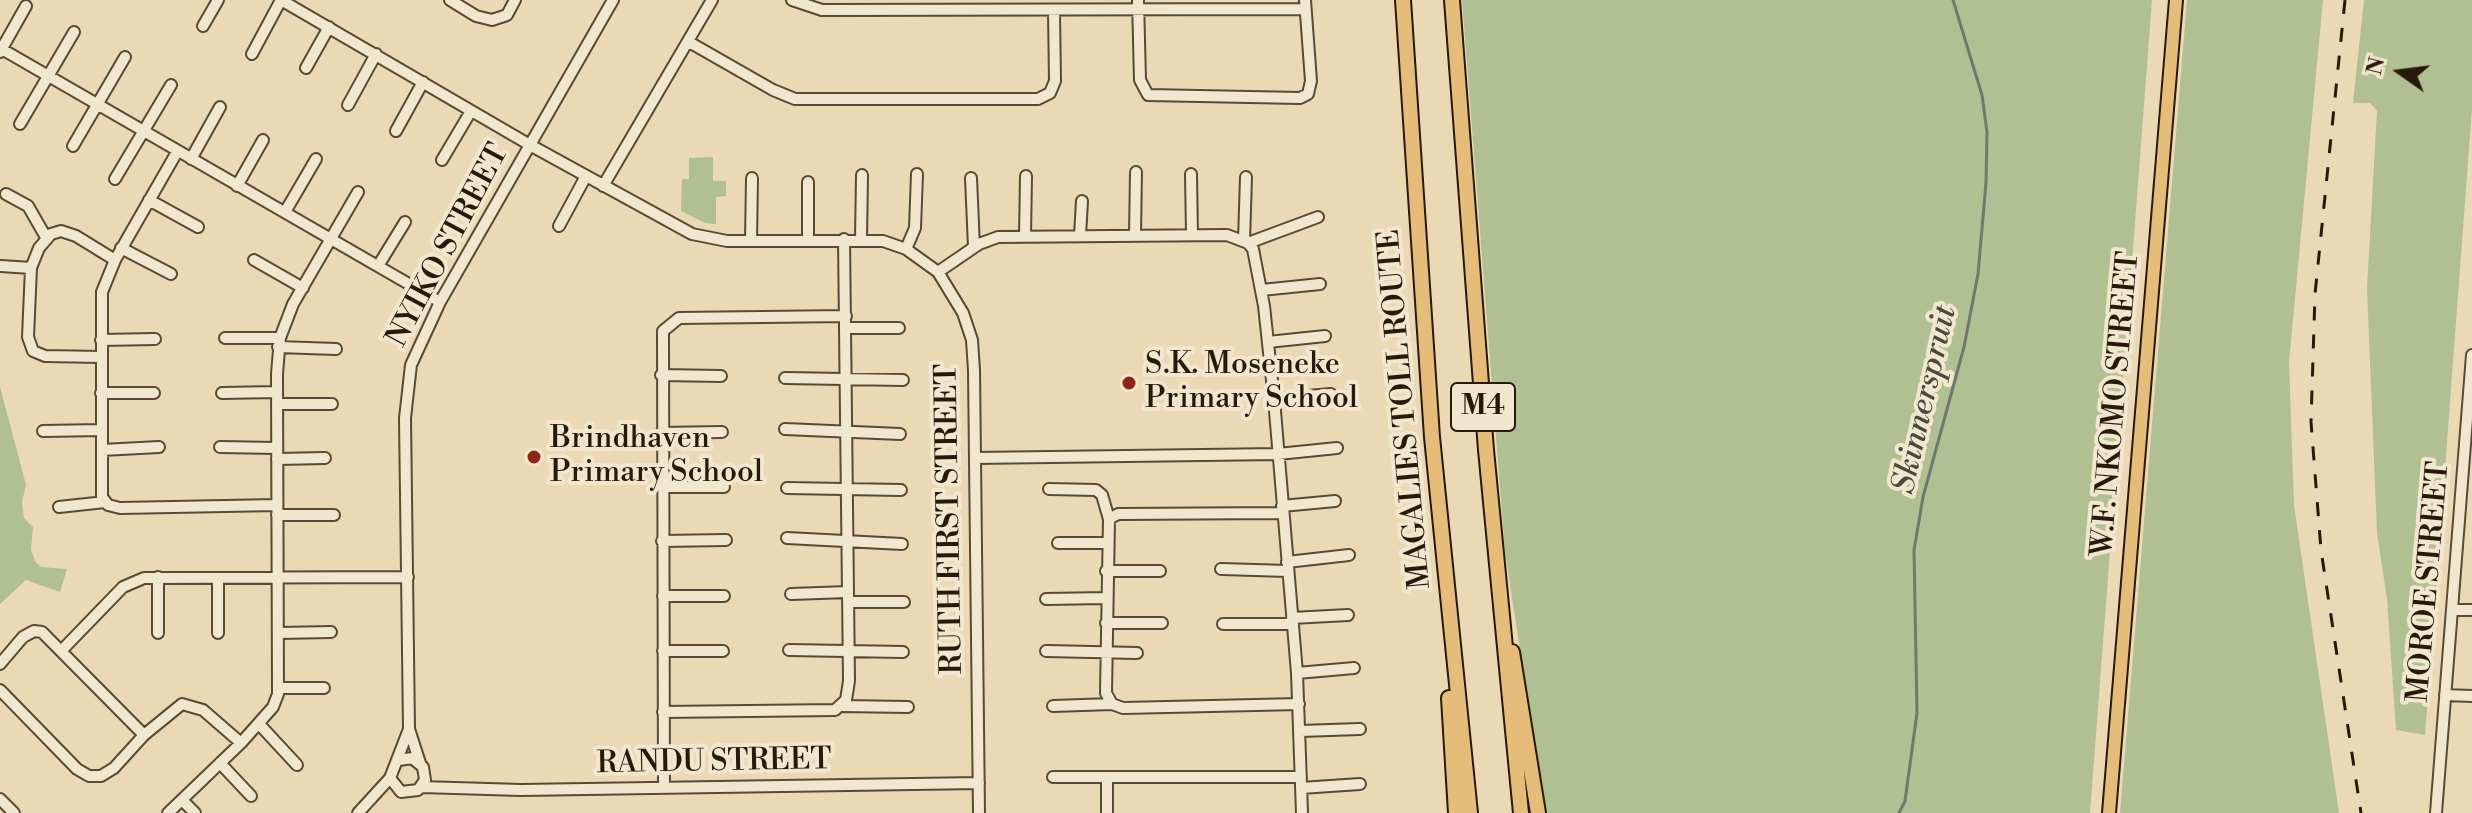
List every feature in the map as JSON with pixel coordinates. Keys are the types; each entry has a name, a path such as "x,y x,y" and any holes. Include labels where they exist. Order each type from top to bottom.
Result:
{"highway":[{"name":"MAGALIES TOLL ROUTE","path":"1403,0 1432,437 1470,813"},
{"name":"M4","path":"1452,0 1486,450 1521,813"},
{"path":"1432,437 1456,813"},
{"path":"1486,450 1538,813"}],"main road":[{"name":"W.F. NKOMO STREET","path":"2109,813 2176,0"}],"street":[{"path":"203,26 218,0"},
{"path":"252,54 281,0"},
{"name":"RUTH FIRST STREET","path":"281,0 530,145 692,234 751,241 883,241 906,249 938,272 963,313 972,340 979,813"},
{"path":"450,0 476,16 492,20 507,15 515,0"},
{"name":"NYIKO STREET","path":"399,760 409,729 405,402 417,347 613,0"},
{"path":"603,186 712,0"},
{"path":"792,0 815,9 872,5 1054,11 1138,6 1305,4 1311,81 1308,94 1300,98 1148,95 1140,80 1138,6"},
{"path":"26,6 1,50 440,302"},
{"path":"689,42 795,99 1038,99 1050,93 1055,81 1054,11"},
{"path":"306,68 329,27"},
{"path":"20,124 74,32"},
{"path":"348,105 376,54"},
{"path":"73,146 125,57"},
{"path":"396,131 423,82"},
{"path":"115,179 171,85"},
{"path":"191,159 220,107"},
{"path":"442,160 471,111"},
{"path":"237,186 263,140"},
{"path":"105,502 101,393 102,292 121,248 177,152"},
{"path":"285,212 316,159"},
{"path":"1135,235 1136,172"},
{"path":"906,249 915,228 917,174"},
{"path":"1191,174 1192,235"},
{"path":"861,240 862,175"},
{"path":"559,226 586,176"},
{"path":"1025,237 1026,176"},
{"path":"1246,177 1246,242 1257,258 1274,399 1297,673 1302,813"},
{"path":"751,241 752,178"},
{"path":"971,178 974,247"},
{"path":"808,182 808,240"},
{"path":"168,813 259,724 273,707 279,688 279,343 286,319 358,192"},
{"path":"6,194 28,206 47,239"},
{"path":"149,200 198,227"},
{"path":"1080,236 1082,201"},
{"path":"938,272 974,247 998,237 1227,235 1246,242 1318,217"},
{"path":"378,266 405,222"},
{"path":"101,357 45,356 33,351 28,337 31,268 47,239 61,231 115,260"},
{"path":"842,706 849,692 844,239"},
{"path":"121,248 171,274"},
{"path":"254,260 303,288"},
{"path":"1,266 31,268"},
{"path":"1262,290 1320,284"},
{"path":"664,788 661,336 667,325 679,318 846,322 899,328"},
{"path":"1268,342 1325,336"},
{"path":"225,338 336,349"},
{"path":"101,340 155,339"},
{"name":"MOROE STREET","path":"2436,813 2468,453 2472,355"},
{"path":"661,375 721,376"},
{"path":"785,378 903,380"},
{"path":"222,393 277,392"},
{"path":"101,393 154,393"},
{"path":"1274,399 1331,394"},
{"path":"277,404 332,404"},
{"path":"785,429 900,434"},
{"path":"43,431 102,430"},
{"path":"661,433 722,432"},
{"path":"102,450 159,447"},
{"path":"220,447 325,458"},
{"path":"975,458 1278,454 1337,448"},
{"path":"662,487 724,487"},
{"path":"787,488 901,490"},
{"path":"1049,489 1096,490 1102,495 1109,519 1106,543 1106,693 1112,704"},
{"path":"1109,519 1118,514 1282,509 1335,501"},
{"path":"59,507 105,502 120,508 277,510 334,515"},
{"path":"787,538 902,544"},
{"path":"662,541 726,540"},
{"path":"1058,543 1106,543"},
{"path":"1221,569 1288,567 1349,555"},
{"path":"1106,571 1160,571"},
{"path":"63,649 132,581 158,577 279,580 408,577"},
{"path":"158,577 158,633"},
{"path":"218,579 218,633"},
{"path":"791,594 904,602"},
{"path":"663,596 724,596"},
{"path":"1046,599 1106,598"},
{"path":"2454,610 2472,610"},
{"path":"1223,624 1348,615"},
{"path":"1106,623 1162,623"},
{"path":"0,664 23,637 34,631 45,633 144,735"},
{"path":"280,633 331,632"},
{"path":"789,650 903,652"},
{"path":"663,651 723,651"},
{"path":"1046,651 1137,653"},
{"path":"1297,673 1354,668"},
{"path":"279,688 324,688"},
{"path":"0,690 77,769 89,776 101,776 114,768 173,708 190,704 203,710 241,743"},
{"path":"2445,695 2472,696"},
{"path":"1053,706 1112,704 1123,708 1299,704"},
{"path":"663,712 908,707"},
{"path":"259,724 297,765"},
{"name":"NYIKO STREET","path":"409,729 423,767"},
{"path":"1300,731 1360,729"},
{"path":"358,813 390,778 392,766 399,760 412,758 423,767 421,787 410,793 374,798"},
{"path":"220,763 251,796"},
{"name":"RANDU STREET","path":"423,767 449,785"},
{"path":"1053,777 1360,784"},
{"path":"390,778 401,792"},
{"path":"1107,778 1107,813"},
{"name":"RANDU STREET","path":"421,787 449,785 498,790 979,783"},
{"path":"0,799 14,813"},
{"path":"182,800 195,813"}],"green space":[{"path":"1462,0 2152,0 2090,813 1545,813 1505,552"},
{"path":"2187,0 2323,0 2289,362 2294,505 2339,813 2120,813"},
{"path":"2364,0 2472,0 2472,109 2425,735 2396,730 2387,599 2377,533 2367,288 2377,111 2370,103 2353,103"},
{"path":"713,157 713,181 726,181 726,196 716,197 716,224 705,223 681,211 682,179 689,179 689,158"},
{"path":"0,387 26,485 22,502 24,518 33,527 31,550 35,561 41,567 67,569 60,592 26,580 0,604"}],"waterway":[{"name":"Skinnerspruit","path":"1899,813 1905,801 1917,713 1914,550 1923,497 1964,347 1978,274 1986,183 1987,132 1982,95 1953,0"}],"railway":[{"path":"2345,0 2315,294 2311,422 2321,550 2361,813"}],"place":[{"name":"S.K. Moseneke Primary School","path":"1129,383"},
{"name":"Brindhaven Primary School","path":"534,457"}]}
